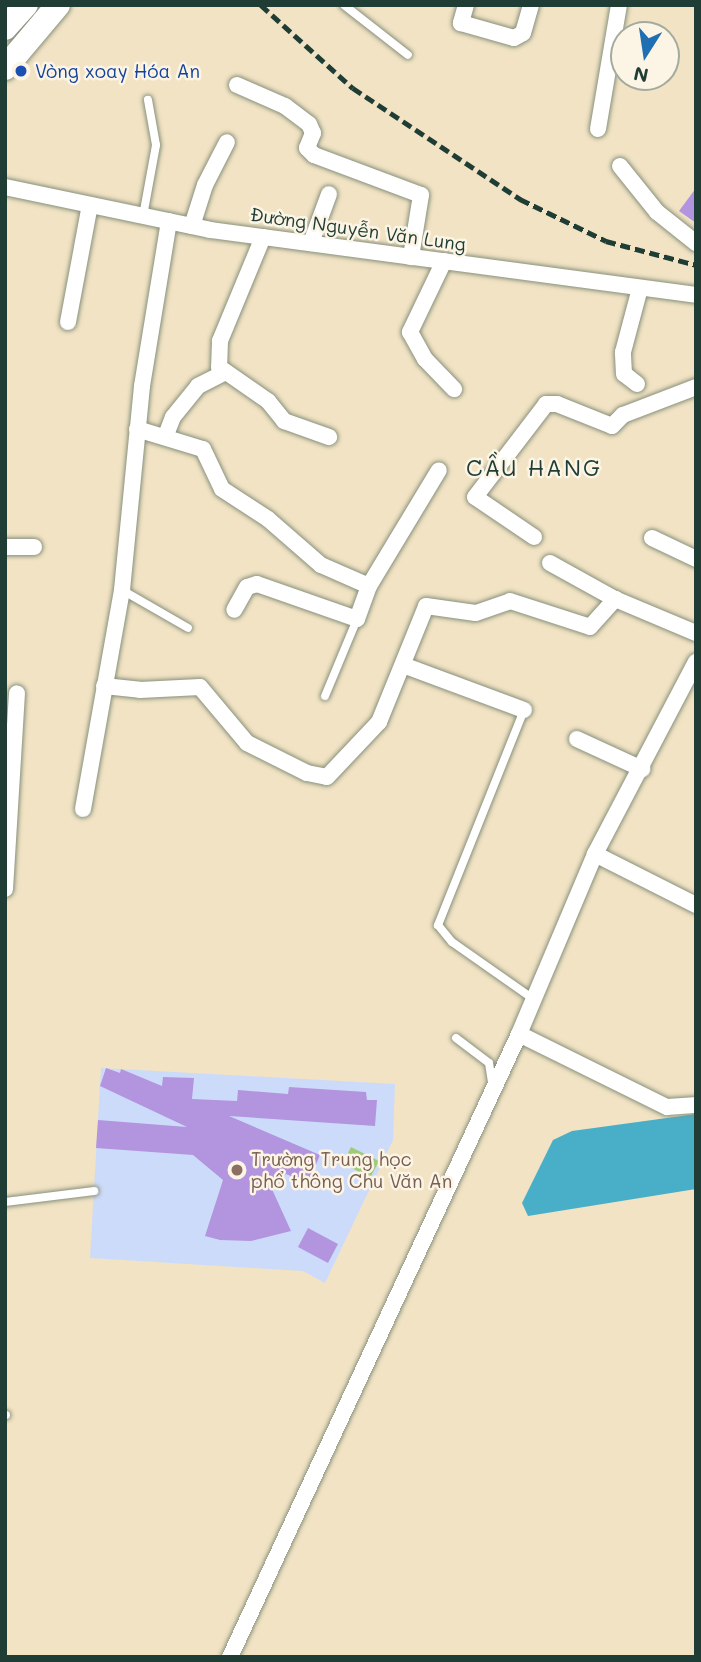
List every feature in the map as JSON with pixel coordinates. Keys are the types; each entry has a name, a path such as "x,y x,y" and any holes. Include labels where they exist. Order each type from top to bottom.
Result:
{"main road":[{"path":"5,28 26,5"},
{"path":"5,68 58,5"}],"street":[{"path":"466,5 461,23 514,38 523,33 531,5"},
{"path":"598,129 619,5"},
{"path":"237,85 285,106 309,124 313,132 307,148 314,155 421,195 411,257"},
{"path":"192,226 205,185 228,142"},
{"path":"620,166 657,212 696,243"},
{"name":"Đường Nguyễn Văn Lung","path":"9,189 169,222 263,237 696,295"},
{"path":"311,243 328,194"},
{"path":"68,322 90,205"},
{"path":"83,808 122,590 137,429 169,222"},
{"path":"263,237 220,341 218,358 223,373 268,401 284,421 329,437"},
{"path":"444,261 410,332 425,359 454,389"},
{"path":"637,384 624,374 623,352 640,288"},
{"path":"166,435 173,417 198,386 223,373"},
{"path":"534,537 475,496 546,404 557,404 612,426 623,415 696,387"},
{"path":"137,429 166,435 203,449 222,489 268,519 321,565 369,586"},
{"path":"234,610 247,587 257,584 357,619 369,586 439,470"},
{"path":"652,538 696,559"},
{"path":"5,547 34,547"},
{"path":"550,564 615,599 696,634"},
{"path":"104,685 140,690 200,687 247,743 307,773 327,777 379,722 426,606 476,613 510,601 590,627 615,599"},
{"path":"230,1657 492,1086 519,1034 595,854 696,663"},
{"path":"403,664 524,709"},
{"path":"5,889 17,693"},
{"path":"577,739 642,769"},
{"path":"595,854 696,905"},
{"path":"519,1034 667,1107 694,1105"}],"lane":[{"path":"344,5 408,55"},
{"path":"143,216 156,145 148,100"},
{"path":"122,590 188,628"},
{"path":"325,696 357,619"},
{"path":"524,709 438,925 452,942 532,998"},
{"path":"456,1038 489,1063 492,1086"},
{"path":"5,1202 94,1191"}],"shaded area":[{"name":"Trường Trung học phổ thông Chu Văn An","path":"101,1068 395,1084 393,1140 325,1283 303,1271 90,1258"}],"green space":[{"path":"351,1147 379,1161 370,1178 343,1163"}],"water":[{"path":"696,1114 696,1189 528,1216 522,1203 553,1140 572,1131"}],"building":[{"path":"696,188 696,223 679,211"},
{"path":"106,1068 120,1073 121,1069 162,1086 163,1077 194,1078 192,1099 237,1101 238,1090 288,1094 289,1087 366,1092 367,1100 377,1100 375,1126 229,1116 320,1155 308,1183 286,1174 271,1187 291,1231 251,1241 220,1240 205,1236 223,1180 193,1155 96,1148 98,1120 187,1127 100,1086"},
{"path":"308,1228 338,1244 328,1263 298,1247"}],"railway":[{"path":"261,5 353,88 520,199 606,241 696,265"}],"place":[{"name":"Vòng xoay Hóa An","path":"21,71"},
{"name":"Trường Trung học phổ thông Chu Văn An","path":"237,1170"}],"district":[{"name":"CẦU HANG","path":"534,467"}]}
